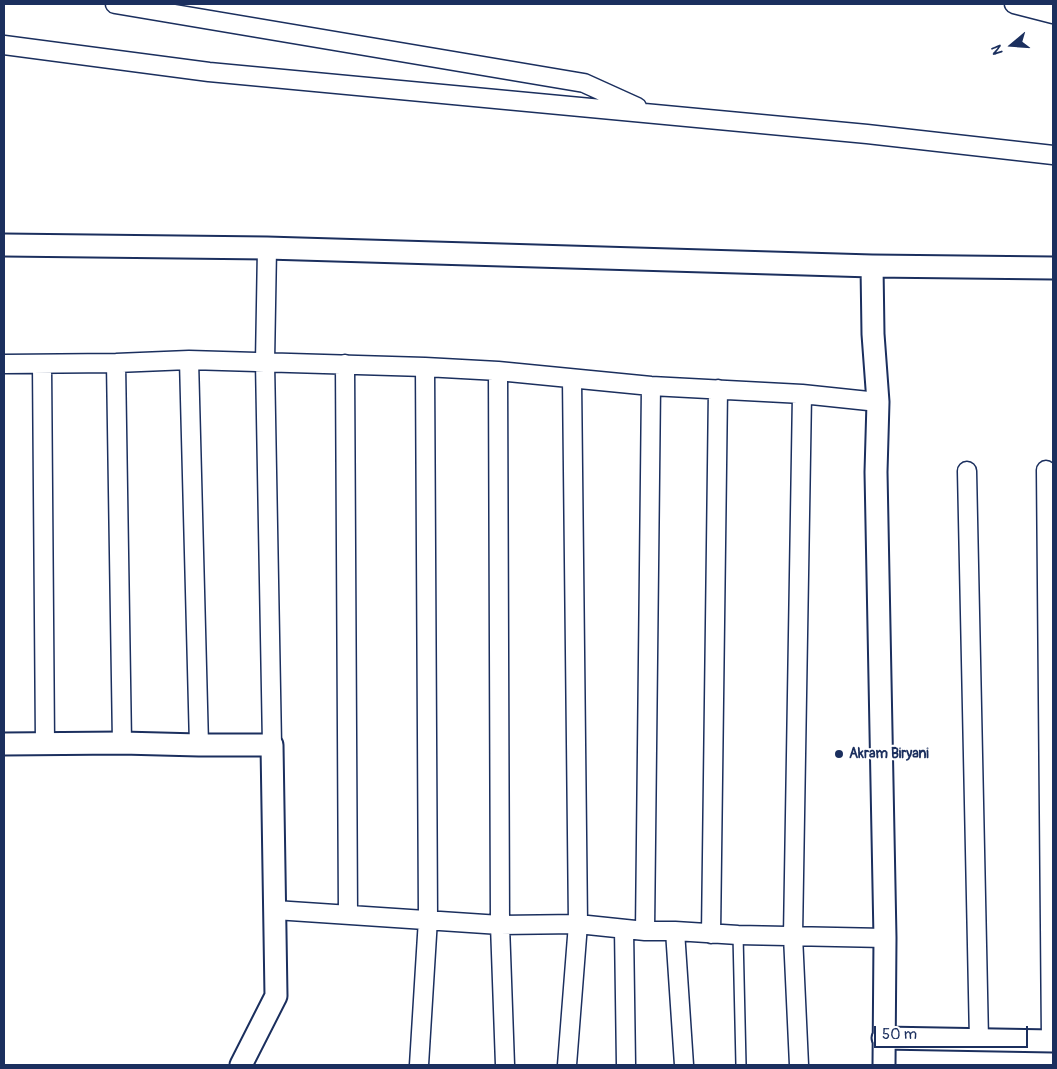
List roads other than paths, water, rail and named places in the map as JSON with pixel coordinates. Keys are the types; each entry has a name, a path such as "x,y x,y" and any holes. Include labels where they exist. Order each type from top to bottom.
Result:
{"street":[{"path":"115,4 584,83 651,113"},
{"path":"1014,4 1053,14"},
{"path":"4,45 210,72 867,134 1053,155"},
{"path":"4,245 266,248 872,266 1053,268"},
{"path":"241,1065 276,996 265,362 266,248"},
{"path":"872,266 873,334 878,402 876,472 885,938 884,1065"},
{"path":"4,364 116,364 189,360 425,367 498,371 651,386 802,394 878,402"},
{"path":"189,360 199,745"},
{"path":"42,364 45,744"},
{"path":"116,364 122,743"},
{"path":"345,364 348,915"},
{"path":"419,1065 428,919 425,367"},
{"path":"498,371 500,925 505,1065"},
{"path":"567,1065 578,924 572,379"},
{"path":"645,931 651,386"},
{"path":"711,934 718,389"},
{"path":"799,1065 793,936 802,394"},
{"path":"883,1038 1052,1041 1046,470"},
{"path":"967,471 980,1040"},
{"path":"4,744 272,745"},
{"path":"275,910 500,925 578,924 645,931 885,938"},
{"path":"624,929 626,1065"},
{"path":"675,931 684,1065"}],"lane":[{"path":"738,935 741,1065"}],"place":[{"name":"Akram Biryani","path":"839,754"}]}
